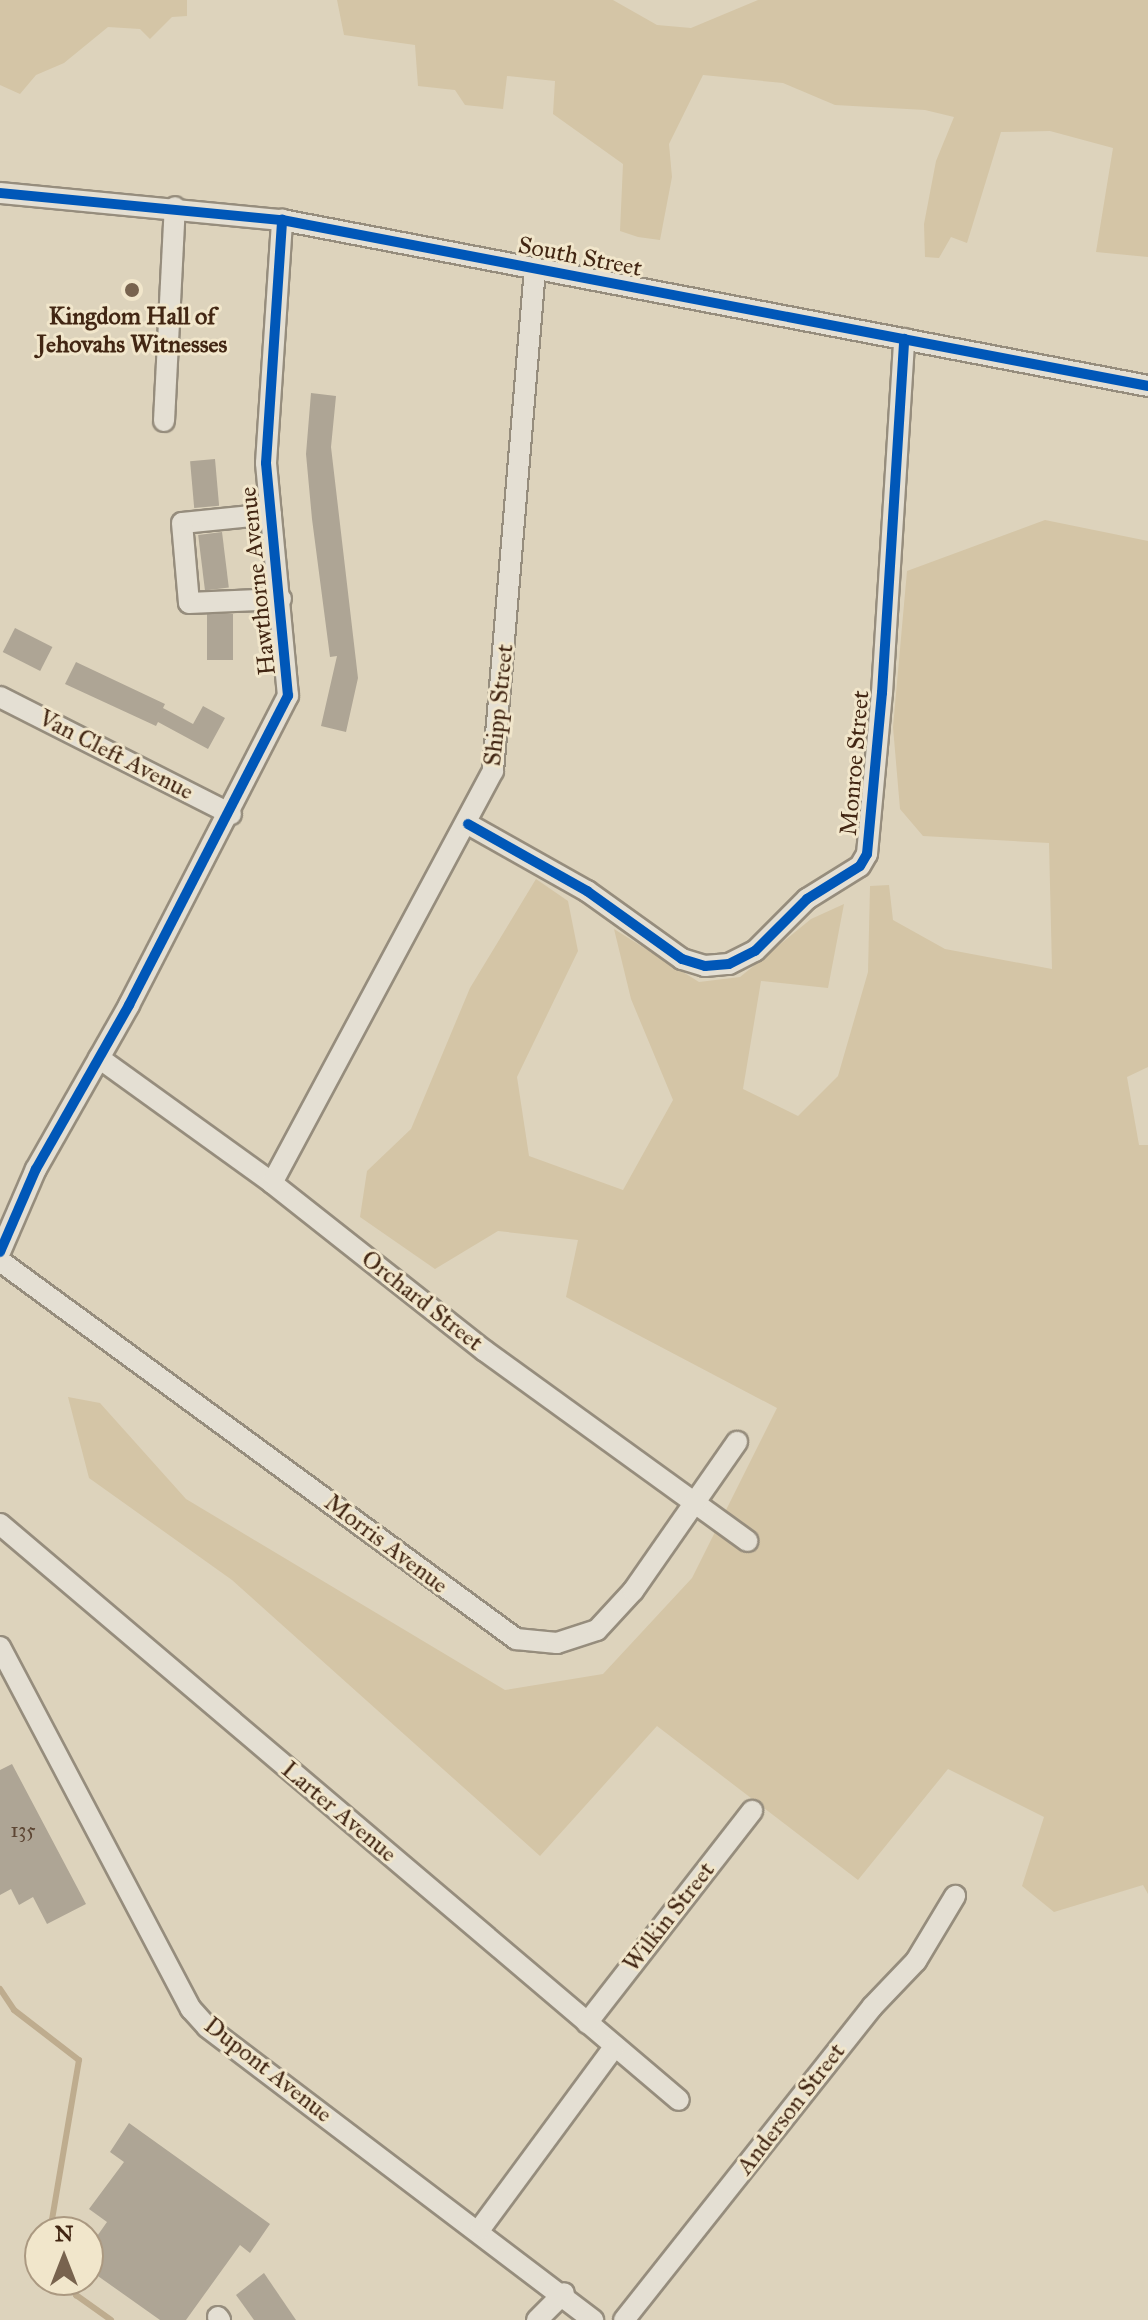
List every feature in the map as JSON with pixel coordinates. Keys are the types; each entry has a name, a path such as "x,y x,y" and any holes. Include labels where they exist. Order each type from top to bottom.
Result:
{"street":[{"name":"South Street","path":"0,193 175,207 282,220 1148,386"},
{"path":"164,421 175,207"},
{"name":"Hawthorne Avenue","path":"0,1252 36,1169 231,814 288,696 266,463 282,220"},
{"name":"Shipp Street","path":"272,1183 468,824 497,757 535,269"},
{"name":"Monroe Street","path":"468,824 587,891 682,959 705,966 729,964 755,951 807,899 860,866 867,854 882,693 904,339"},
{"path":"271,514 182,523 189,603 281,599"},
{"name":"Van Cleft Avenue","path":"0,697 231,814"},
{"name":"Orchard Street","path":"99,1058 272,1183 485,1351 747,1541"},
{"name":"Morris Avenue","path":"0,1261 516,1639 557,1643 597,1630 633,1591 737,1442"},
{"name":"Larter Avenue","path":"0,1524 679,2100"},
{"name":"Dupont Avenue","path":"0,1647 191,2009 207,2027 480,2229 564,2293 593,2320"},
{"name":"Wilkin Street","path":"587,2023 752,1811"},
{"name":"Anderson Street","path":"624,2320 872,2007 916,1961 955,1896"},
{"path":"480,2229 615,2046"},
{"path":"537,2320 564,2293"}],"shaded area":[{"path":"0,0 187,0 187,16 172,17 150,39 140,29 108,27 64,63 36,75 20,94 0,85"},
{"path":"337,0 613,0 657,25 691,28 758,0 1148,0 1148,257 1096,252 1113,148 1050,131 1001,132 967,243 951,237 939,258 925,257 924,224 936,161 954,117 925,110 835,105 783,83 703,75 669,144 672,177 660,240 638,237 620,231 623,164 553,114 555,81 507,76 503,109 465,105 455,90 418,86 415,45 344,35"},
{"path":"1045,520 1148,541 1148,1067 1127,1077 1139,1145 1148,1145 1148,1894 1143,1885 1054,1912 1022,1886 1044,1817 948,1769 858,1880 657,1726 540,1856 232,1580 89,1478 68,1397 100,1403 186,1499 505,1690 603,1674 692,1578 777,1408 566,1297 578,1240 498,1231 435,1269 360,1217 367,1171 411,1129 470,988 536,879 568,901 578,951 517,1077 529,1156 623,1190 673,1100 631,999 614,929 699,982 740,977 811,919 844,904 828,988 761,981 743,1089 798,1116 838,1076 868,972 870,886 889,885 893,920 945,949 1052,969 1049,843 923,836 900,809 893,727 907,571"}],"building":[{"path":"311,393 336,396 331,447 358,678 346,732 321,726 337,656 330,657 312,519 306,454"},
{"path":"215,459 219,506 194,508 190,461"},
{"path":"222,532 229,588 205,591 198,535"},
{"path":"207,614 233,614 233,660 207,660"},
{"path":"15,628 52,647 40,671 3,652"},
{"path":"76,662 165,704 163,708 193,724 203,706 225,718 208,749 158,722 156,726 65,684"},
{"path":"12,1764 86,1904 47,1924 33,1897 19,1905 11,1889 0,1895 0,1770"},
{"path":"129,2123 270,2224 250,2253 240,2245 186,2320 160,2320 104,2280 104,2226 107,2222 104,2216 89,2209 124,2162 110,2152"},
{"path":"264,2273 296,2320 254,2320 236,2295"}],"waterway":[{"path":"0,1989 14,2010 79,2060 53,2216"},
{"path":"77,2296 111,2320"}],"cycle path":[{"path":"0,193 282,220 1148,386"},
{"path":"0,1252 36,1169 129,1005 288,696 266,463 282,220"},
{"path":"468,824 587,891 682,959 705,966 729,964 755,951 807,899 860,866 867,854 882,693 904,339"}],"place":[{"name":"Kingdom Hall of Jehovahs Witnesses","path":"132,290"}]}
